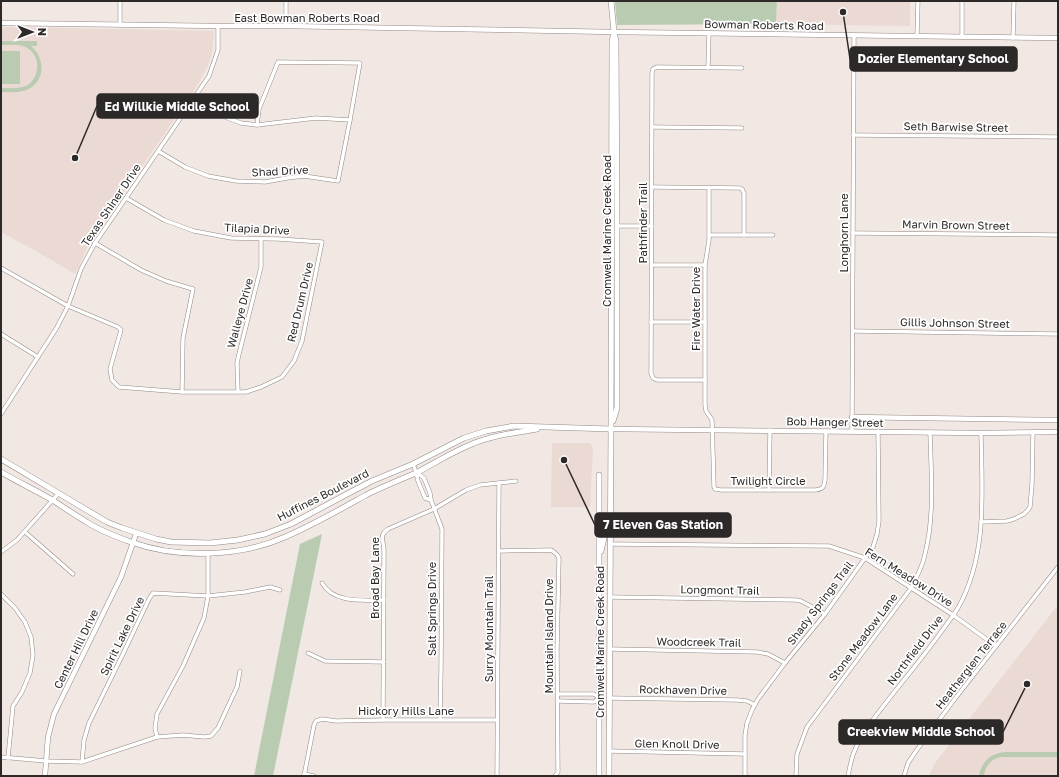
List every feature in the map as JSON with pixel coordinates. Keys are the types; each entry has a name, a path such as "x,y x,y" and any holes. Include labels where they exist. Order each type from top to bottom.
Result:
{"main road":[{"name":"Cromwell Marine Creek Road","path":"611,1 616,41 617,226 617,408 612,429"},
{"name":"Cromwell Marine Creek Road","path":"609,776 612,429 612,42 614,32"},
{"name":"Huffines Boulevard","path":"1,459 107,522 136,534 171,542 210,543 238,540 265,534 291,524 372,481 413,464 464,438 486,431 514,426 612,429"},
{"name":"Huffines Boulevard","path":"1,472 97,528 133,543 161,550 190,553 228,552 256,547 284,538 372,492 416,472 473,443 501,435 545,427"},
{"name":"Cromwell Marine Creek Road","path":"599,475 599,776"},
{"name":"Cromwell Marine Creek Road","path":"599,560 611,508"},
{"path":"599,698 609,698"}],"street":[{"path":"120,1 120,25"},
{"path":"286,1 286,26"},
{"path":"917,36 918,1"},
{"path":"962,1 962,37"},
{"path":"1013,38 1014,1"},
{"name":"East Bowman Roberts Road","path":"1,23 614,32"},
{"name":"Texas Shiner Drive","path":"1,414 3,408 56,329 68,306 81,269 95,243 209,76 218,50 218,26"},
{"name":"Bowman Roberts Road","path":"614,32 1058,38"},
{"path":"708,33 708,68 742,68"},
{"name":"Longhorn Lane","path":"852,431 854,36"},
{"path":"193,99 217,114 241,123 257,125 316,118 350,120 360,63 278,62 259,109 257,125"},
{"name":"Pathfinder Trail","path":"705,380 657,380 653,378 651,374 652,73 653,69 656,67 708,68"},
{"name":"Shad Drive","path":"158,151 185,167 208,176 236,181 265,182 304,176 338,181 350,120"},
{"path":"652,127 742,128"},
{"name":"Seth Barwise Street","path":"853,135 1058,137"},
{"path":"652,187 738,187 743,190 744,193 744,235"},
{"name":"Fire Water Drive","path":"709,187 709,244 705,265 705,408 712,420 713,430"},
{"name":"Tilapia Drive","path":"126,198 164,220 194,231 231,238 322,242"},
{"path":"617,226 652,226"},
{"name":"Marvin Brown Street","path":"853,233 1058,235"},
{"path":"709,235 773,235"},
{"name":"Walleye Drive","path":"238,392 238,358 261,267 261,239"},
{"name":"Red Drum Drive","path":"68,306 118,327 121,330 110,369 112,380 119,387 182,392 246,392 262,387 282,377 294,361 302,341 322,242"},
{"path":"95,243 141,270 166,282 193,289 183,338 182,392"},
{"path":"652,264 705,265"},
{"path":"1,268 68,306"},
{"path":"652,322 705,322"},
{"name":"Gillis Johnson Street","path":"853,331 1058,334"},
{"path":"1,334 38,357"},
{"name":"Bob Hanger Street","path":"852,417 1058,420"},
{"name":"Bob Hanger Street","path":"612,429 981,433 1058,432"},
{"name":"Twilight Circle","path":"713,430 713,484 715,489 721,490 822,489 826,480 826,431"},
{"path":"769,490 770,430"},
{"name":"Shady Springs Trail","path":"744,776 748,723 758,699 825,614 873,547 879,521 878,431"},
{"name":"Stone Meadow Lane","path":"796,776 797,754 807,728 911,588 919,572 925,555 930,532 930,432"},
{"path":"981,522 1007,521 1024,514 1028,510 1030,506 1032,485 1033,432"},
{"name":"Northfield Drive","path":"848,776 858,742 880,710 958,608 968,588 976,564 981,522 981,433"},
{"name":"Salt Springs Drive","path":"413,464 418,481 426,498 431,500"},
{"name":"Salt Springs Drive","path":"416,472 424,478 442,529 440,720"},
{"name":"Broad Bay Lane","path":"383,720 383,533 388,529 434,509 466,490 480,485 516,482"},
{"name":"Surry Mountain Trail","path":"498,483 498,776"},
{"path":"1,552 25,532 59,493"},
{"path":"25,532 73,574"},
{"name":"Center Hill Drive","path":"45,776 48,737 54,714 121,577 136,534"},
{"name":"Fern Meadow Drive","path":"611,544 829,546 865,558 953,615 996,646"},
{"name":"Mountain Island Drive","path":"498,551 551,550 557,554 559,563 558,772 555,776"},
{"path":"157,736 155,728 157,714 183,666 204,618 208,596 208,553"},
{"name":"Heatherglen Terrace","path":"904,776 908,763 916,751 1058,568"},
{"path":"322,583 325,589 342,597 356,600 384,600"},
{"name":"Spirit Lake Drive","path":"82,762 84,740 89,723 153,593 208,596 245,592 270,587 280,590"},
{"path":"1,594 15,608 24,622 31,637 33,655 30,673 22,692 13,706 8,758"},
{"name":"Longmont Trail","path":"610,597 796,600 801,601 825,614"},
{"name":"Woodcreek Trail","path":"610,650 758,652 768,654 785,664"},
{"path":"308,653 325,661 384,662"},
{"path":"1,757 46,761 82,762 157,736 183,735 204,738 211,736 218,728 237,687 240,671"},
{"path":"558,694 594,694 599,698 594,702 558,701"},
{"name":"Rockhaven Drive","path":"609,698 737,700 747,701 755,705"},
{"name":"Hickory Hills Lane","path":"304,775 314,725 316,721 322,719 336,721 498,720"},
{"name":"Glen Knoll Drive","path":"609,751 745,754"},
{"path":"304,775 314,776"}],"shaded area":[{"path":"777,1 910,1 910,26 776,24"},
{"path":"1,27 214,31 212,53 199,83 88,246 75,274 1,232"},
{"path":"552,443 590,443 593,448 590,507 551,507"},
{"path":"1058,605 1058,776 929,776 935,763"}],"green space":[{"path":"615,1 777,1 776,24 617,25"},
{"path":"1,41 37,41 37,46 31,46 40,58 41,72 36,83 30,88 18,92 1,92 1,88 17,88 26,86 35,77 37,65 36,59 29,49 20,45 1,45"},
{"path":"1,51 20,51 20,84 1,84"},
{"path":"322,534 273,776 254,776 300,544"},
{"path":"1005,752 1058,752 1058,757 1001,757 994,759 989,764 984,776 979,776 982,766 991,756"}],"place":[{"name":"Dozier Elementary School","path":"843,12"},
{"name":"Ed Willkie Middle School","path":"75,158"},
{"name":"7 Eleven Gas Station","path":"564,460"},
{"name":"Creekview Middle School","path":"1027,684"}]}
